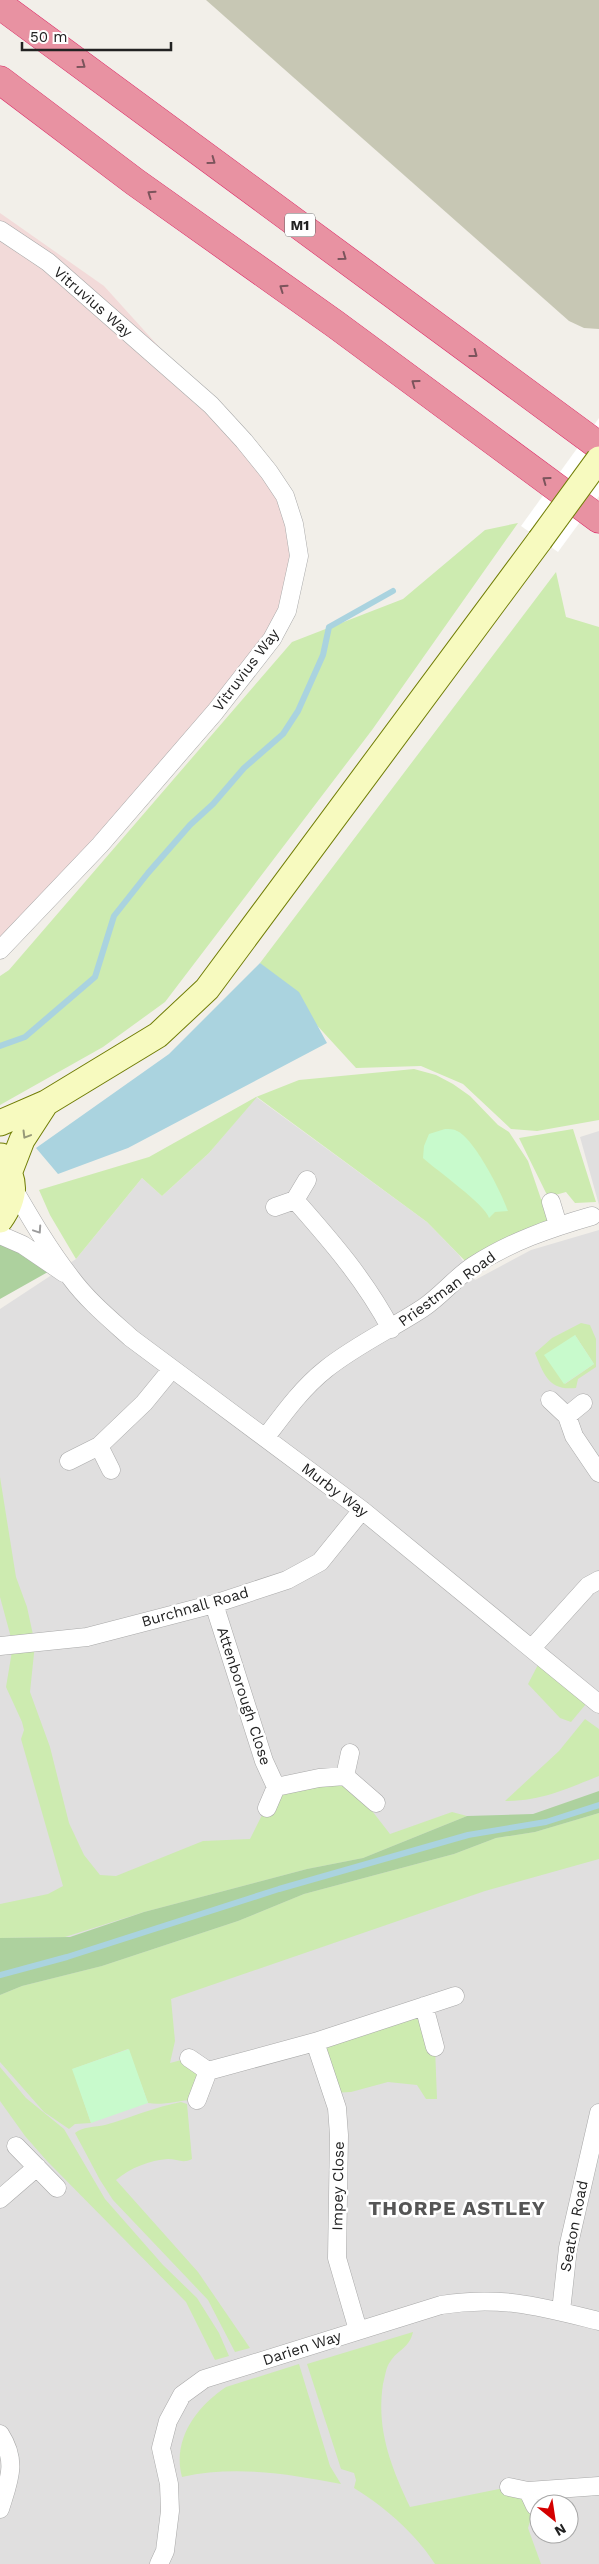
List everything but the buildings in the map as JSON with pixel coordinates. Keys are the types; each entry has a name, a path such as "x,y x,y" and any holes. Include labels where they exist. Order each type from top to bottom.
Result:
{"highway":[{"name":"M1","path":"0,4 599,446"},
{"path":"0,80 135,182 335,324 599,519"}],"street":[{"name":"Vitruvius Way","path":"0,230 48,262 211,405 244,441 269,472 285,496 294,524 298,556 287,611 272,638 215,712 107,838 0,950"},
{"path":"0,1123 46,1103 158,1035 207,988 599,459"},
{"path":"0,1220 10,1205 8,1171 22,1140 46,1103"},
{"name":"Murby Way","path":"8,1171 35,1225 70,1278 96,1306 172,1370 362,1510 599,1704"},
{"path":"275,1207 296,1200 307,1180"},
{"name":"Priestman Road","path":"296,1200 350,1262 376,1301 391,1329"},
{"path":"551,1202 558,1226"},
{"name":"Priestman Road","path":"266,1438 295,1398 326,1369 360,1345 391,1329 426,1306 471,1267 505,1247 558,1226 592,1216"},
{"name":"Murby Way","path":"0,1235 23,1245 70,1278"},
{"path":"69,1461 99,1446 144,1403 172,1370"},
{"path":"550,1400 567,1416 574,1436 599,1473"},
{"path":"567,1416 583,1403"},
{"path":"99,1446 111,1470"},
{"name":"Burchnall Road","path":"0,1646 87,1637 214,1604 287,1580 320,1562 362,1510"},
{"path":"532,1648 588,1586 599,1580"},
{"name":"Attenborough Close","path":"214,1604 264,1761 276,1787"},
{"path":"344,1776 350,1753"},
{"path":"267,1808 276,1787 319,1778 344,1776 376,1803"},
{"path":"188,2058 208,2071 315,2042 455,1996"},
{"path":"424,2006 435,2047"},
{"name":"Impey Close","path":"315,2042 337,2108 340,2135 337,2258 358,2330"},
{"path":"197,2100 208,2071"},
{"name":"Seaton Road","path":"561,2311 568,2248 599,2113"},
{"path":"16,2146 57,2188"},
{"path":"0,2200 37,2167"},
{"name":"Darien Way","path":"159,2564 165,2551 170,2511 169,2484 161,2448 168,2421 182,2395 204,2379 442,2304 470,2300 492,2300 561,2311 599,2321"},
{"path":"0,2434 8,2446 12,2462 0,2509"},
{"path":"509,2486 531,2498 599,2486"}],"shaded area":[{"path":"206,0 599,0 599,329 584,328 569,321"},
{"path":"0,213 104,286 226,421 285,496 298,562 274,635 0,946"},
{"path":"256,1097 427,1222 459,1255 475,1280 531,1250 599,1230 599,2564 0,2564 0,1309 76,1259 142,1178 162,1196 209,1153"},
{"path":"599,1131 599,1205 580,1137"}],"green space":[{"path":"518,523 372,730 165,1002 103,1047 0,1105 0,976 9,970 292,642 403,599 485,530"},
{"path":"556,572 566,617 599,627 599,1120 537,1131 511,1129 463,1084 421,1066 356,1068 260,963"},
{"path":"414,1069 436,1075 453,1084 470,1096 498,1125 509,1132 528,1161 541,1199 551,1202 558,1225 471,1267 427,1222 257,1097 209,1153 162,1196 142,1178 76,1259 50,1215 39,1190 149,1157 256,1097 299,1080"},
{"path":"445,1129 457,1131 471,1144 494,1180 508,1211 495,1212 489,1218 486,1212 470,1196 423,1158 424,1146 429,1134"},
{"path":"573,1129 596,1202 575,1203 566,1192 548,1197 519,1138"},
{"path":"0,1235 55,1268 0,1299"},
{"path":"581,1323 590,1325 596,1339 596,1367 578,1379 576,1388 559,1387 549,1380 541,1368 535,1353 552,1338","holes":["575,1335 594,1364 565,1384"]},
{"path":"575,1335 594,1364 564,1384 544,1355"},
{"path":"0,1477 16,1577 27,1607 35,1644 30,1692 50,1747 69,1823 84,1855 100,1875 116,1876 203,1841 250,1839 276,1787 345,1776 390,1834 452,1812 467,1816 363,1858 307,1869 144,1912 65,1937 0,1938 0,1904 48,1894 63,1886 21,1739 24,1730 22,1722 6,1687 13,1645 0,1597"},
{"path":"542,1657 591,1698 571,1722 560,1718 528,1684"},
{"path":"585,1719 599,1729 599,1776 542,1797 505,1801 559,1751"},
{"path":"599,1791 599,1813 535,1832 496,1838 454,1854 304,1894 238,1921 102,1966 22,1986 0,1995 0,1938 70,1937 144,1912 307,1869 363,1858 467,1816 533,1814"},
{"path":"599,1813 599,1859 485,1891 171,1999 175,2041 170,2063 189,2058 208,2071 197,2100 160,2104 148,2103 128,2049 73,2069 91,2123 75,2124 69,2129 44,2112 0,2062 0,1995 22,1986 102,1966 238,1921 304,1894 454,1854 496,1838 535,1832"},
{"path":"424,2006 435,2047 437,2099 426,2099 417,2085 388,2082 351,2092 332,2093 315,2042"},
{"path":"129,2049 148,2103 91,2123 72,2069"},
{"path":"0,2067 26,2098 64,2129 105,2199 163,2265 197,2298 219,2333 229,2356 215,2360 186,2302 47,2161 25,2136 0,2101"},
{"path":"181,2102 187,2104 192,2159 183,2161 168,2159 147,2163 134,2168 116,2180 198,2272 250,2348 235,2352 208,2300 113,2200 75,2133 85,2128 105,2125"},
{"path":"413,2332 406,2346 389,2364 383,2384 381,2401 383,2432 391,2462 410,2507 509,2487 529,2502 529,2544 534,2544 541,2564 435,2564 409,2531 377,2504 354,2488 356,2480 354,2473 341,2469 307,2364"},
{"path":"299,2364 330,2466 341,2484 282,2474 242,2471 202,2473 182,2477 180,2450 189,2426 205,2404 226,2387"}],"water":[{"path":"260,963 299,992 327,1043 128,1148 58,1174 36,1148 169,1054"}],"pier":[{"path":"599,418 599,496 558,552 521,526"}],"waterway":[{"path":"0,1046 25,1037 95,977 114,916 190,825 213,804 244,768 283,734 298,711 323,655 329,627 393,591"},
{"path":"0,1975 67,1957 279,1889 468,1835 546,1822 599,1805"}],"district":[{"name":"THORPE ASTLEY","path":"457,2208"}]}
